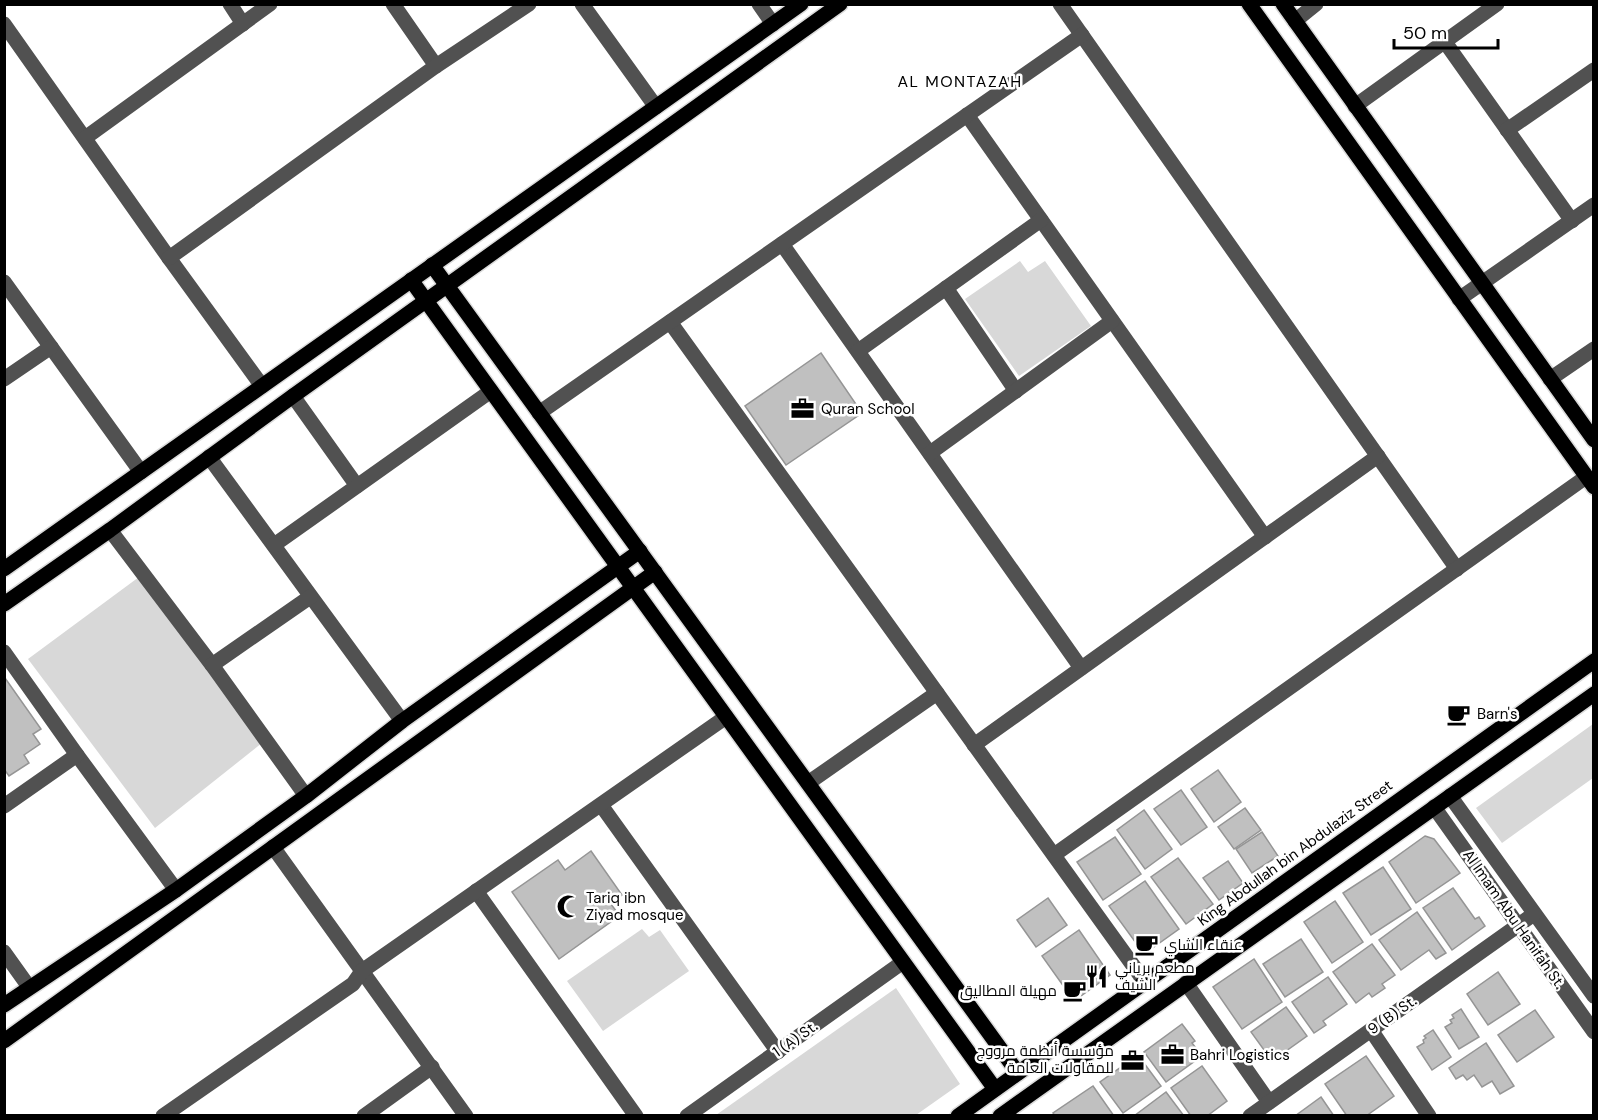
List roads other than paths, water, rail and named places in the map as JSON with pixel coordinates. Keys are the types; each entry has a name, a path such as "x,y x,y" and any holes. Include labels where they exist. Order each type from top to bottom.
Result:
{"main road":[{"path":"4,569 801,4"},
{"path":"4,604 840,4"},
{"path":"1249,4 1590,482"},
{"path":"1283,4 1593,440"},
{"path":"432,265 1018,1073"},
{"path":"411,280 995,1089"},
{"path":"4,1005 176,890 306,796 402,721 640,551"},
{"path":"4,1041 655,572"},
{"name":"King Abdullah bin Abdulaziz Street","path":"958,1116 1593,662"},
{"path":"1000,1116 1593,694"}],"street":[{"path":"230,4 243,24"},
{"path":"85,138 270,4"},
{"path":"393,4 436,66"},
{"path":"169,258 436,66 529,4"},
{"path":"582,4 656,107"},
{"path":"759,4 773,24"},
{"path":"1060,4 1457,569"},
{"path":"1295,21 1316,4"},
{"path":"1355,106 1497,4"},
{"path":"4,24 262,386"},
{"path":"539,413 1082,35"},
{"path":"1445,42 1572,220"},
{"path":"1507,130 1593,70"},
{"path":"967,115 1265,537"},
{"path":"1460,299 1593,205"},
{"path":"858,351 1041,220"},
{"path":"782,244 1081,668"},
{"path":"4,282 141,472"},
{"path":"946,288 1016,391"},
{"path":"930,453 1112,321"},
{"path":"670,322 1145,982"},
{"path":"4,379 51,346"},
{"path":"1550,379 1593,349"},
{"path":"274,545 491,391"},
{"path":"293,396 357,486"},
{"path":"974,745 1377,456"},
{"path":"209,458 402,721"},
{"path":"1054,855 1457,569 1590,482"},
{"path":"110,530 212,665 306,796"},
{"path":"212,665 310,597"},
{"path":"4,652 76,755 176,890"},
{"path":"808,783 937,693"},
{"path":"163,1116 353,984 362,971 726,717"},
{"path":"4,806 76,755"},
{"name":"Al Imam Abu Hanifah St.","path":"1450,796 1593,996"},
{"path":"601,805 778,1052"},
{"name":"Al Imam Abu Hanifah St.","path":"1434,807 1593,1032"},
{"path":"273,847 466,1116"},
{"path":"476,891 636,1116"},
{"name":"9 (B) St.","path":"1250,1116 1534,914"},
{"path":"4,952 29,987"},
{"name":"1 (A) St.","path":"687,1116 903,962"},
{"path":"1186,983 1269,1102"},
{"path":"1371,1030 1429,1116"},
{"path":"364,1116 432,1067"}],"place":[{"name":"Quran School","path":"803,409"},
{"name":"Barn's","path":"1459,714"},
{"name":"Tariq ibn Ziyad mosque","path":"568,907"},
{"name":"عنقاء الشاي","path":"1146,945"},
{"name":"مطعم برياني الشيف","path":"1097,977"},
{"name":"مهيلة المطاليق","path":"1075,991"},
{"name":"Bahri Logistics","path":"1172,1055"},
{"name":"مؤسسة أنظمة مرووج للمقاولات العامة","path":"1132,1060"}],"district":[{"name":"AL MONTAZAH","path":"960,81"}]}
